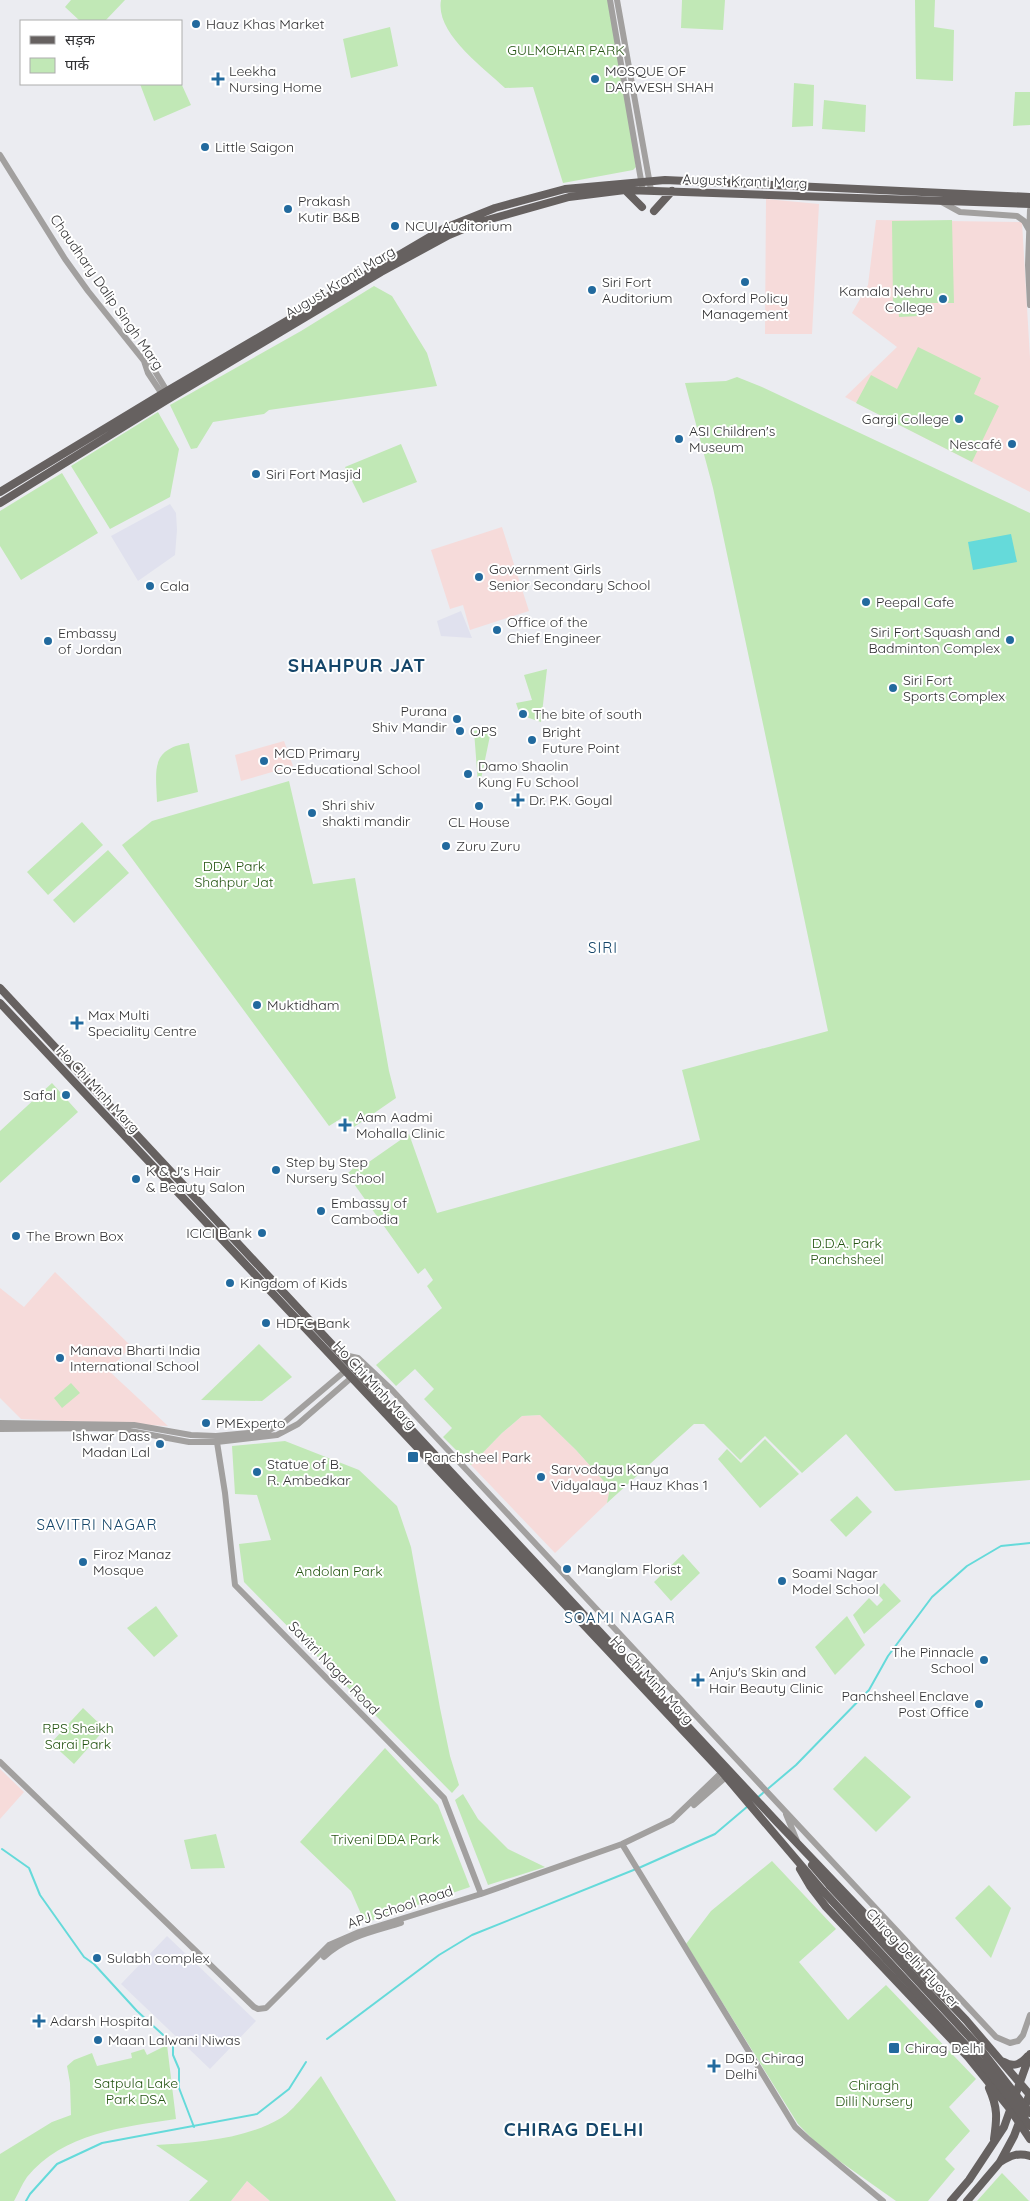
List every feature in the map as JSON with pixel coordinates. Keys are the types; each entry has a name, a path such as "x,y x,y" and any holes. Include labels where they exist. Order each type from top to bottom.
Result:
{"main road":[{"name":"August Kranti Marg","path":"0,492 386,261 463,219 531,198 565,189 704,182 1030,197"},
{"name":"August Kranti Marg","path":"0,503 165,395 448,235 480,222 568,197 646,186 672,191 1030,204"},
{"path":"625,190 642,207"},
{"path":"654,212 672,191"},
{"name":"Ho Chi Minh Marg","path":"0,988 344,1355 726,1774 790,1852"},
{"name":"Ho Chi Minh Marg","path":"0,1002 351,1378 726,1774 776,1821"},
{"path":"776,1821 929,1982 1030,2094 1014,2136 1000,2162 967,2201"},
{"name":"Chirag Delhi Flyover","path":"776,1821 826,1889 972,2052 1030,2126"},
{"path":"790,1852 810,1886 826,1907 983,2076 1010,2109 1030,2139"},
{"name":"Chirag Delhi Flyover","path":"790,1852 978,2046 1030,2113"},
{"path":"912,1998 929,1982"},
{"path":"1000,2059 1008,2065 1015,2065 1021,2063 1030,2054"},
{"path":"951,2201 969,2180 994,2144 1010,2109 1030,2054"},
{"path":"983,2076 994,2100 997,2114 994,2144"},
{"path":"1000,2162 1013,2155 1030,2156"}],"street":[{"path":"610,0 646,186"},
{"path":"617,0 646,186"},
{"name":"Chaudhary Dalip Singh Marg","path":"0,155 65,259 144,361 148,372 165,395"},
{"path":"938,200 960,212 1017,216 1024,221 1030,230"},
{"path":"1030,210 1030,306"},
{"path":"344,1355 358,1358 392,1390 996,2036 1010,2043 1018,2041 1023,2035 1030,2015"},
{"path":"217,1439 268,1431 286,1421 345,1371"},
{"path":"0,1423 133,1428 189,1442 277,1435 298,1424 351,1378"},
{"path":"329,1384 335,1392"},
{"path":"314,1397 321,1405"},
{"path":"0,1429 133,1428"},
{"name":"Savitri Nagar Road","path":"217,1439 235,1585 444,1798 481,1894"},
{"name":"APJ School Road","path":"0,1762 258,2009 266,2008 329,1945 351,1935 623,1846"},
{"path":"296,1979 309,1971 333,1948 360,1936 490,1894 623,1846 676,1822 726,1774"},
{"path":"784,1810 798,1843"},
{"path":"623,1846 795,2127 883,2201"}],"shaded area":[{"path":"766,199 819,204 812,334 765,334"},
{"path":"876,220 1022,222 1030,358 1030,492 845,397 897,347 852,313 868,285"},
{"path":"170,504 176,513 175,555 138,581 111,536"},
{"name":"Government Girls Senior Secondary School","path":"502,527 529,611 470,630 463,605 450,609 431,550"},
{"path":"461,611 472,638 441,636 437,621"},
{"name":"MCD Primary Co-Educational School","path":"284,741 293,766 241,781 235,755"},
{"name":"Manava Bharti India International School","path":"55,1272 131,1346 109,1371 168,1426 21,1419 0,1398 0,1288 24,1307"},
{"name":"Sarvodaya Kanya Vidyalaya - Hauz Khas 1","path":"541,1415 610,1488 607,1503 555,1553 471,1465 502,1433 522,1416"},
{"path":"0,1769 24,1792 0,1819"},
{"path":"167,1936 256,2021 210,2069 121,1984"},
{"path":"247,2181 270,2201 231,2201"}],"green space":[{"path":"71,0 125,0 106,20 79,20 65,7"},
{"name":"GULMOHAR PARK","path":"441,0 610,0 636,167 633,170 563,183 533,87 505,88 474,60 462,48 445,25 441,12"},
{"path":"682,0 725,0 723,30 681,28"},
{"path":"915,0 935,0 934,27 954,30 953,81 916,79"},
{"path":"390,27 398,66 351,78 343,39"},
{"path":"794,83 814,85 813,126 792,127"},
{"path":"140,85 182,85 191,105 154,121"},
{"path":"1015,92 1030,92 1030,125 1013,126"},
{"path":"824,100 866,105 865,132 822,129"},
{"path":"952,220 954,303 919,303 919,316 899,317 898,304 893,304 892,221"},
{"path":"374,286 392,296 427,353 437,386 269,410 264,414 213,422 197,448 191,449 170,405 301,331"},
{"path":"918,347 981,378 974,394 999,406 972,462 856,403 871,375 897,389"},
{"name":"D.D.A. Park Panchsheel","path":"737,377 1030,513 1030,1480 895,1491 846,1434 802,1473 765,1436 740,1460 704,1424 694,1424 607,1503 610,1488 576,1450 540,1415 522,1416 502,1433 471,1465 443,1437 452,1428 424,1399 434,1389 415,1369 396,1386 376,1365 442,1308 427,1286 433,1280 425,1268 418,1274 347,1174 357,1165 363,1162 366,1164 409,1134 437,1213 700,1140 682,1070 828,1031 713,488 685,383 726,381"},
{"path":"158,412 179,449 170,497 110,529 71,466"},
{"path":"401,444 417,482 363,503 345,467"},
{"path":"62,473 98,533 21,580 0,546 0,511"},
{"path":"547,669 541,722 520,715 516,703 532,700 524,675"},
{"path":"492,726 480,784 478,783 474,731"},
{"path":"189,743 198,792 157,802 156,771 161,756 167,750"},
{"name":"DDA Park Shahpur Jat","path":"289,781 313,884 355,878 389,1071 396,1098 354,1127 345,1116 329,1126 122,845 152,821"},
{"path":"82,822 103,845 48,895 27,872"},
{"path":"108,850 129,873 74,923 53,900"},
{"path":"52,1083 78,1112 0,1183 0,1131"},
{"path":"259,1344 292,1377 262,1401 201,1400"},
{"path":"71,1383 80,1393 62,1408 54,1398"},
{"path":"765,1439 799,1474 760,1508 718,1459 727,1449 741,1463"},
{"name":"Andolan Park","path":"285,1441 359,1470 397,1506 411,1547 440,1708 450,1756 459,1785 452,1793 244,1582 239,1544 271,1540 257,1495 235,1494 232,1446"},
{"path":"857,1496 872,1512 846,1537 830,1520"},
{"path":"683,1554 700,1573 671,1601 654,1582"},
{"path":"884,1583 901,1601 864,1634 853,1615 869,1598 877,1606 883,1600 876,1592"},
{"path":"156,1606 178,1636 154,1657 127,1628"},
{"path":"847,1616 865,1645 835,1675 815,1647"},
{"name":"RPS Sheikh Sarai Park","path":"83,1708 105,1729 74,1764 51,1743"},
{"name":"Triveni DDA Park","path":"385,1748 438,1805 470,1887 365,1923 351,1891 300,1842"},
{"path":"865,1756 911,1797 876,1832 833,1789"},
{"path":"463,1794 478,1819 508,1849 545,1867 488,1885 455,1800"},
{"path":"216,1834 225,1868 191,1869 184,1840"},
{"name":"Chiragh Dilli Nursery","path":"772,1861 836,1929 799,1962 848,2020 886,1985 976,2079 949,2107 970,2131 945,2159 955,2169 928,2201 896,2201 821,2148 798,2124 686,1944 711,1911"},
{"path":"989,1885 1011,1908 991,1958 955,1918"},
{"name":"Satpula Lake Park DSA","path":"167,2045 176,2119 115,2129 76,2141 58,2150 42,2162 27,2177 14,2201 0,2201 0,2154 52,2122 71,2115 70,2083 67,2066 74,2060 92,2053 97,2066 132,2058 131,2053 144,2049 147,2055"},
{"path":"321,2076 396,2201 270,2201 247,2181 231,2201 189,2201 208,2181 156,2145 220,2139 267,2125 291,2110"},
{"path":"1002,2173 1029,2201 977,2201"}],"water":[{"path":"1011,534 1017,562 973,570 968,542"}],"waterway":[{"path":"757,1798 796,1765 869,1690 888,1656 932,1597 967,1566 1001,1546 1030,1543"},
{"path":"327,2039 439,1955 472,1935 641,1867 715,1834 748,1806"},
{"path":"2,1849 29,1868 40,1895 84,1957 94,1964 137,2011 173,2044 173,2055 179,2069 179,2088 194,2127"},
{"path":"26,2201 57,2164 102,2143 257,2114 289,2089 306,2062"}],"place":[{"name":"Hauz Khas Market","path":"196,24"},
{"name":"Leekha Nursing Home","path":"218,79"},
{"name":"MOSQUE OF DARWESH SHAH","path":"595,79"},
{"name":"Little Saigon","path":"205,147"},
{"name":"Prakash Kutir B&B","path":"288,209"},
{"name":"NCUI Auditorium","path":"395,226"},
{"name":"Oxford Policy Management","path":"745,282"},
{"name":"Siri Fort Auditorium","path":"592,290"},
{"name":"Kamala Nehru College","path":"943,299"},
{"name":"Gargi College","path":"959,419"},
{"name":"ASI Children's Museum","path":"679,439"},
{"name":"Nescafé","path":"1012,444"},
{"name":"Siri Fort Masjid","path":"256,474"},
{"name":"Government Girls Senior Secondary School","path":"479,577"},
{"name":"Cala","path":"150,586"},
{"name":"Peepal Cafe","path":"866,602"},
{"name":"Office of the Chief Engineer","path":"497,630"},
{"name":"Siri Fort Squash and Badminton Complex","path":"1010,640"},
{"name":"Embassy of Jordan","path":"48,641"},
{"name":"Siri Fort Sports Complex","path":"893,688"},
{"name":"The bite of south","path":"523,714"},
{"name":"Purana Shiv Mandir","path":"457,719"},
{"name":"OPS","path":"460,731"},
{"name":"Bright Future Point","path":"532,740"},
{"name":"MCD Primary Co-Educational School","path":"264,761"},
{"name":"Damo Shaolin Kung Fu School","path":"468,774"},
{"name":"Dr. P.K. Goyal","path":"518,800"},
{"name":"CL House","path":"479,806"},
{"name":"Shri shiv shakti mandir","path":"312,813"},
{"name":"Zuru Zuru","path":"446,846"},
{"name":"Muktidham","path":"257,1005"},
{"name":"Max Multi Speciality Centre","path":"77,1023"},
{"name":"Safal","path":"66,1095"},
{"name":"Aam Aadmi Mohalla Clinic","path":"345,1125"},
{"name":"Step by Step Nursery School","path":"276,1170"},
{"name":"K & J's Hair & Beauty Salon","path":"136,1179"},
{"name":"Embassy of Cambodia","path":"321,1211"},
{"name":"ICICI Bank","path":"262,1233"},
{"name":"The Brown Box","path":"16,1236"},
{"name":"Kingdom of Kids","path":"230,1283"},
{"name":"HDFC Bank","path":"266,1323"},
{"name":"Manava Bharti India International School","path":"60,1358"},
{"name":"PMExperto","path":"206,1423"},
{"name":"Ishwar Dass Madan Lal","path":"160,1444"},
{"name":"Panchsheel Park","path":"413,1457"},
{"name":"Statue of B. R. Ambedkar","path":"257,1472"},
{"name":"Sarvodaya Kanya Vidyalaya - Hauz Khas 1","path":"541,1477"},
{"name":"Firoz Manaz Mosque","path":"83,1562"},
{"name":"Manglam Florist","path":"567,1569"},
{"name":"Soami Nagar Model School","path":"782,1581"},
{"name":"The Pinnacle School","path":"984,1660"},
{"name":"Anju's Skin and Hair Beauty Clinic","path":"698,1680"},
{"name":"Panchsheel Enclave Post Office","path":"979,1704"},
{"name":"Sulabh complex","path":"97,1958"},
{"name":"Adarsh Hospital","path":"39,2021"},
{"name":"Maan Lalwani Niwas","path":"98,2040"},
{"name":"Chirag Delhi","path":"894,2048"},
{"name":"DGD, Chirag Delhi","path":"714,2066"}],"district":[{"name":"SHAHPUR JAT","path":"357,665"},
{"name":"SIRI","path":"603,947"},
{"name":"SAVITRI NAGAR","path":"97,1524"},
{"name":"SOAMI NAGAR","path":"620,1617"},
{"name":"CHIRAG DELHI","path":"574,2129"}]}
